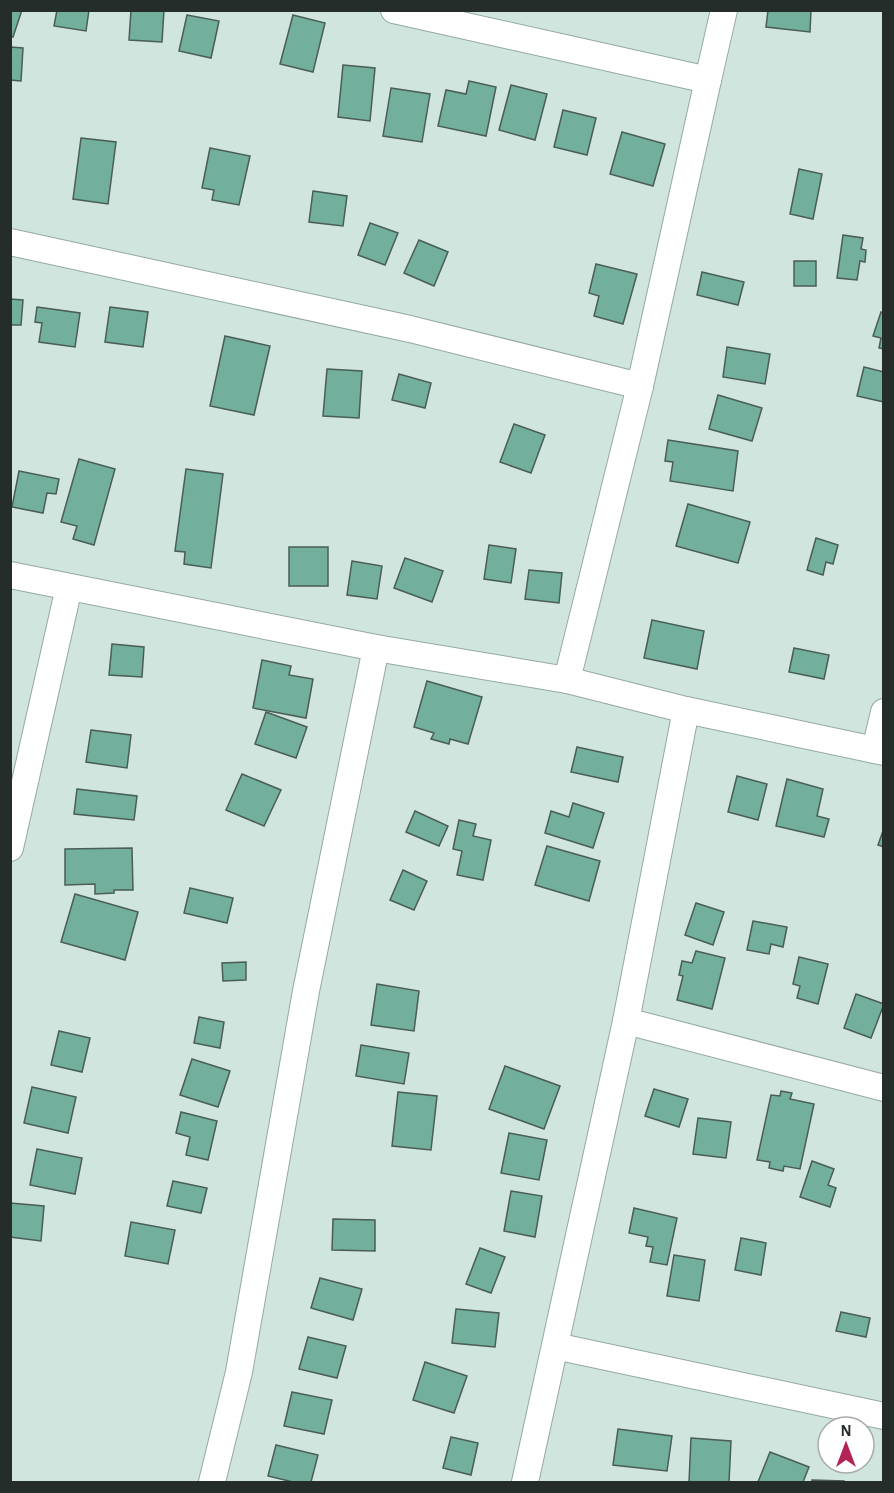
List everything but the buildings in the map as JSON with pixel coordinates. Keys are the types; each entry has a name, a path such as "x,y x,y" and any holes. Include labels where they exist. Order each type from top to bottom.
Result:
{"street":[{"path":"394,10 708,80"},
{"path":"567,680 640,386 724,10"},
{"path":"10,242 410,329 640,386"},
{"path":"10,575 376,648 567,680 686,710 879,751 884,712"},
{"path":"10,848 69,587"},
{"path":"212,1482 239,1372 306,991 376,648"},
{"path":"525,1482 626,1021 686,710"},
{"path":"626,1021 884,1088"},
{"path":"555,1346 884,1416"}]}
